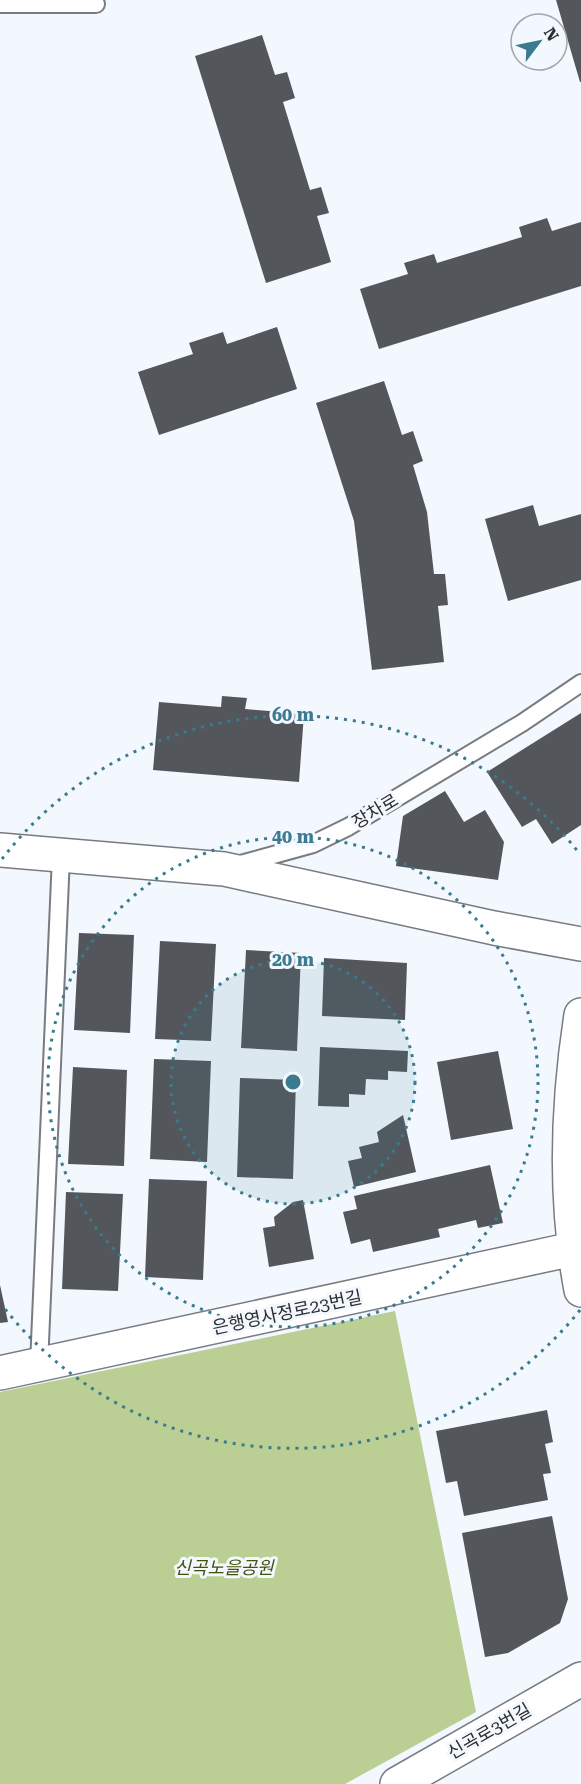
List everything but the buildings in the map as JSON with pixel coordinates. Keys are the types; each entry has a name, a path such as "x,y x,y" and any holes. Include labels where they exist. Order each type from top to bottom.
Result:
{"street":[{"name":"장차로","path":"0,850 224,869"},
{"path":"224,869 494,928 581,944"},
{"path":"581,1015 569,1126 573,1249 581,1290"},
{"name":"은행영사정로23번길","path":"0,1373 573,1249"},
{"name":"신곡로3번길","path":"397,1784 581,1679"}],"lane":[{"path":"0,3 96,4"},
{"name":"장차로","path":"224,869 313,844 348,827 522,723 581,683"},
{"path":"39,1365 61,856"}],"green space":[{"name":"신곡노을공원","path":"395,1311 476,1712 345,1784 0,1784 0,1392"}]}
